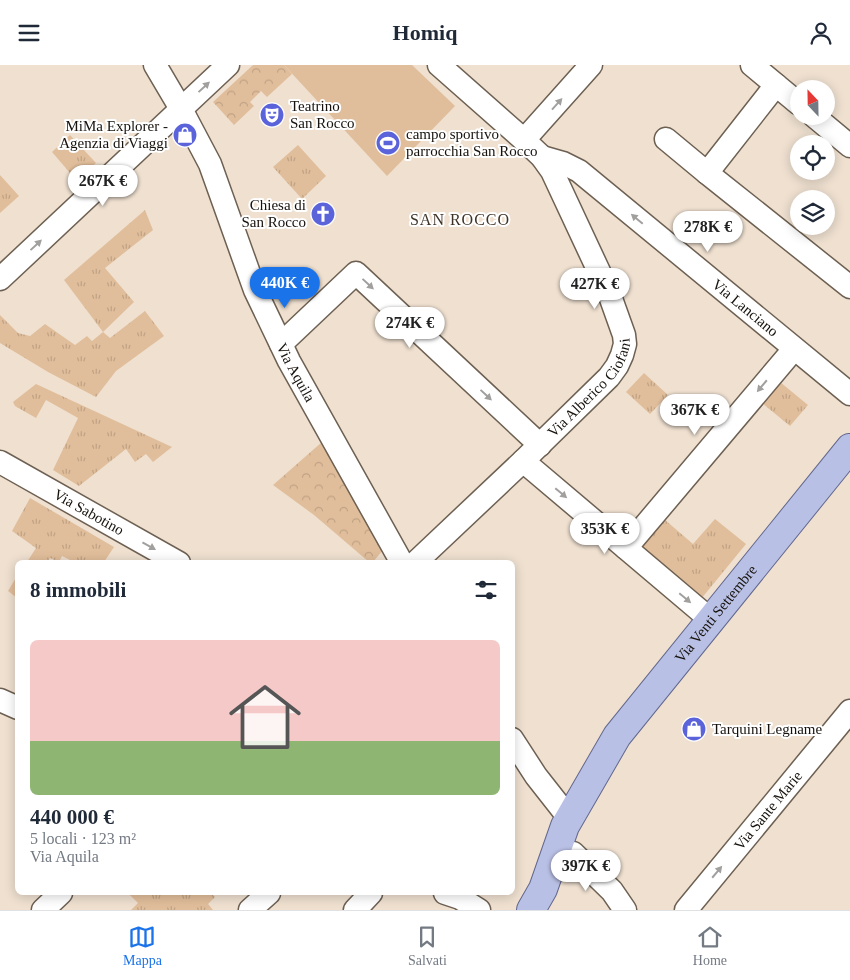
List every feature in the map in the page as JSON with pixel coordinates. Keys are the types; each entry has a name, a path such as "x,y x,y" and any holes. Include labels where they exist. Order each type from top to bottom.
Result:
{"main road":[{"name":"Via Venti Settembre","path":"531,910 543,889 569,818 609,748 624,726 850,448"},
{"name":"Via Venti Settembre","path":"551,910 573,853 585,815 590,784"}],"street":[{"name":"Via Aquila","path":"155,65 210,164 255,290 281,344 400,560"},
{"path":"0,279 228,65"},
{"name":"Via Alberico Ciofani","path":"418,560 524,461 609,377 617,367 625,345 624,335 604,284 552,171 542,157 524,140 439,65"},
{"path":"524,140 591,65"},
{"path":"752,65 790,96"},
{"path":"708,173 776,85"},
{"path":"825,125 850,146"},
{"path":"666,139 850,287"},
{"name":"Via Lanciano","path":"542,157 563,163 579,171 850,394"},
{"path":"281,344 356,273 540,445"},
{"path":"626,548 794,349"},
{"path":"524,461 711,620"},
{"name":"Via Sabotino","path":"0,462 174,560"},
{"path":"0,700 15,707"},
{"name":"Via Sante Marie","path":"686,910 850,711"},
{"path":"515,744 536,776 569,818"},
{"path":"573,853 612,891 625,910"},
{"path":"43,910 59,895"},
{"path":"250,910 267,895"},
{"path":"354,910 369,895"},
{"path":"449,895 475,908"}],"green space":[{"path":"253,65 284,65 292,74 267,97 261,91 250,102 254,106 234,125 213,102"},
{"name":"campo sportivo parrocchia San Rocco","path":"284,65 412,65 455,106 387,176"},
{"path":"70,135 96,163 76,180 52,152"},
{"path":"298,145 326,176 302,199 273,167"},
{"path":"0,175 19,196 0,213"},
{"path":"145,210 153,230 105,268 134,302 103,332 64,280"},
{"path":"145,311 164,336 116,371 96,397 48,372 0,343 0,315 18,333 30,336 45,324 75,345 87,336 92,341 103,332 110,338"},
{"path":"644,373 668,395 650,414 626,392"},
{"path":"780,382 808,405 790,426 762,403"},
{"path":"36,384 172,447 153,462 146,454 135,462 126,449 79,486 53,470 78,418 46,400 36,418 15,406 13,402"},
{"path":"322,442 383,550 375,560 367,560 314,515 273,485"},
{"path":"30,498 114,547 105,560 70,560 62,556 60,560 50,558 48,560 28,560 36,548 12,531"},
{"path":"664,519 693,544 715,519 746,544 701,599 639,548"},
{"path":"15,579 15,596 8,591"},
{"path":"130,895 213,895 215,897 208,904 213,910 131,910 138,903"}],"place":[{"name":"Teatrino San Rocco","path":"272,115"},
{"name":"MiMa Explorer - Agenzia di Viaggi","path":"185,135"},
{"name":"campo sportivo parrocchia San Rocco","path":"388,143"},
{"name":"Chiesa di San Rocco","path":"323,214"},
{"name":"Tarquini Legname","path":"694,729"}],"district":[{"name":"SAN ROCCO","path":"460,219"}]}
